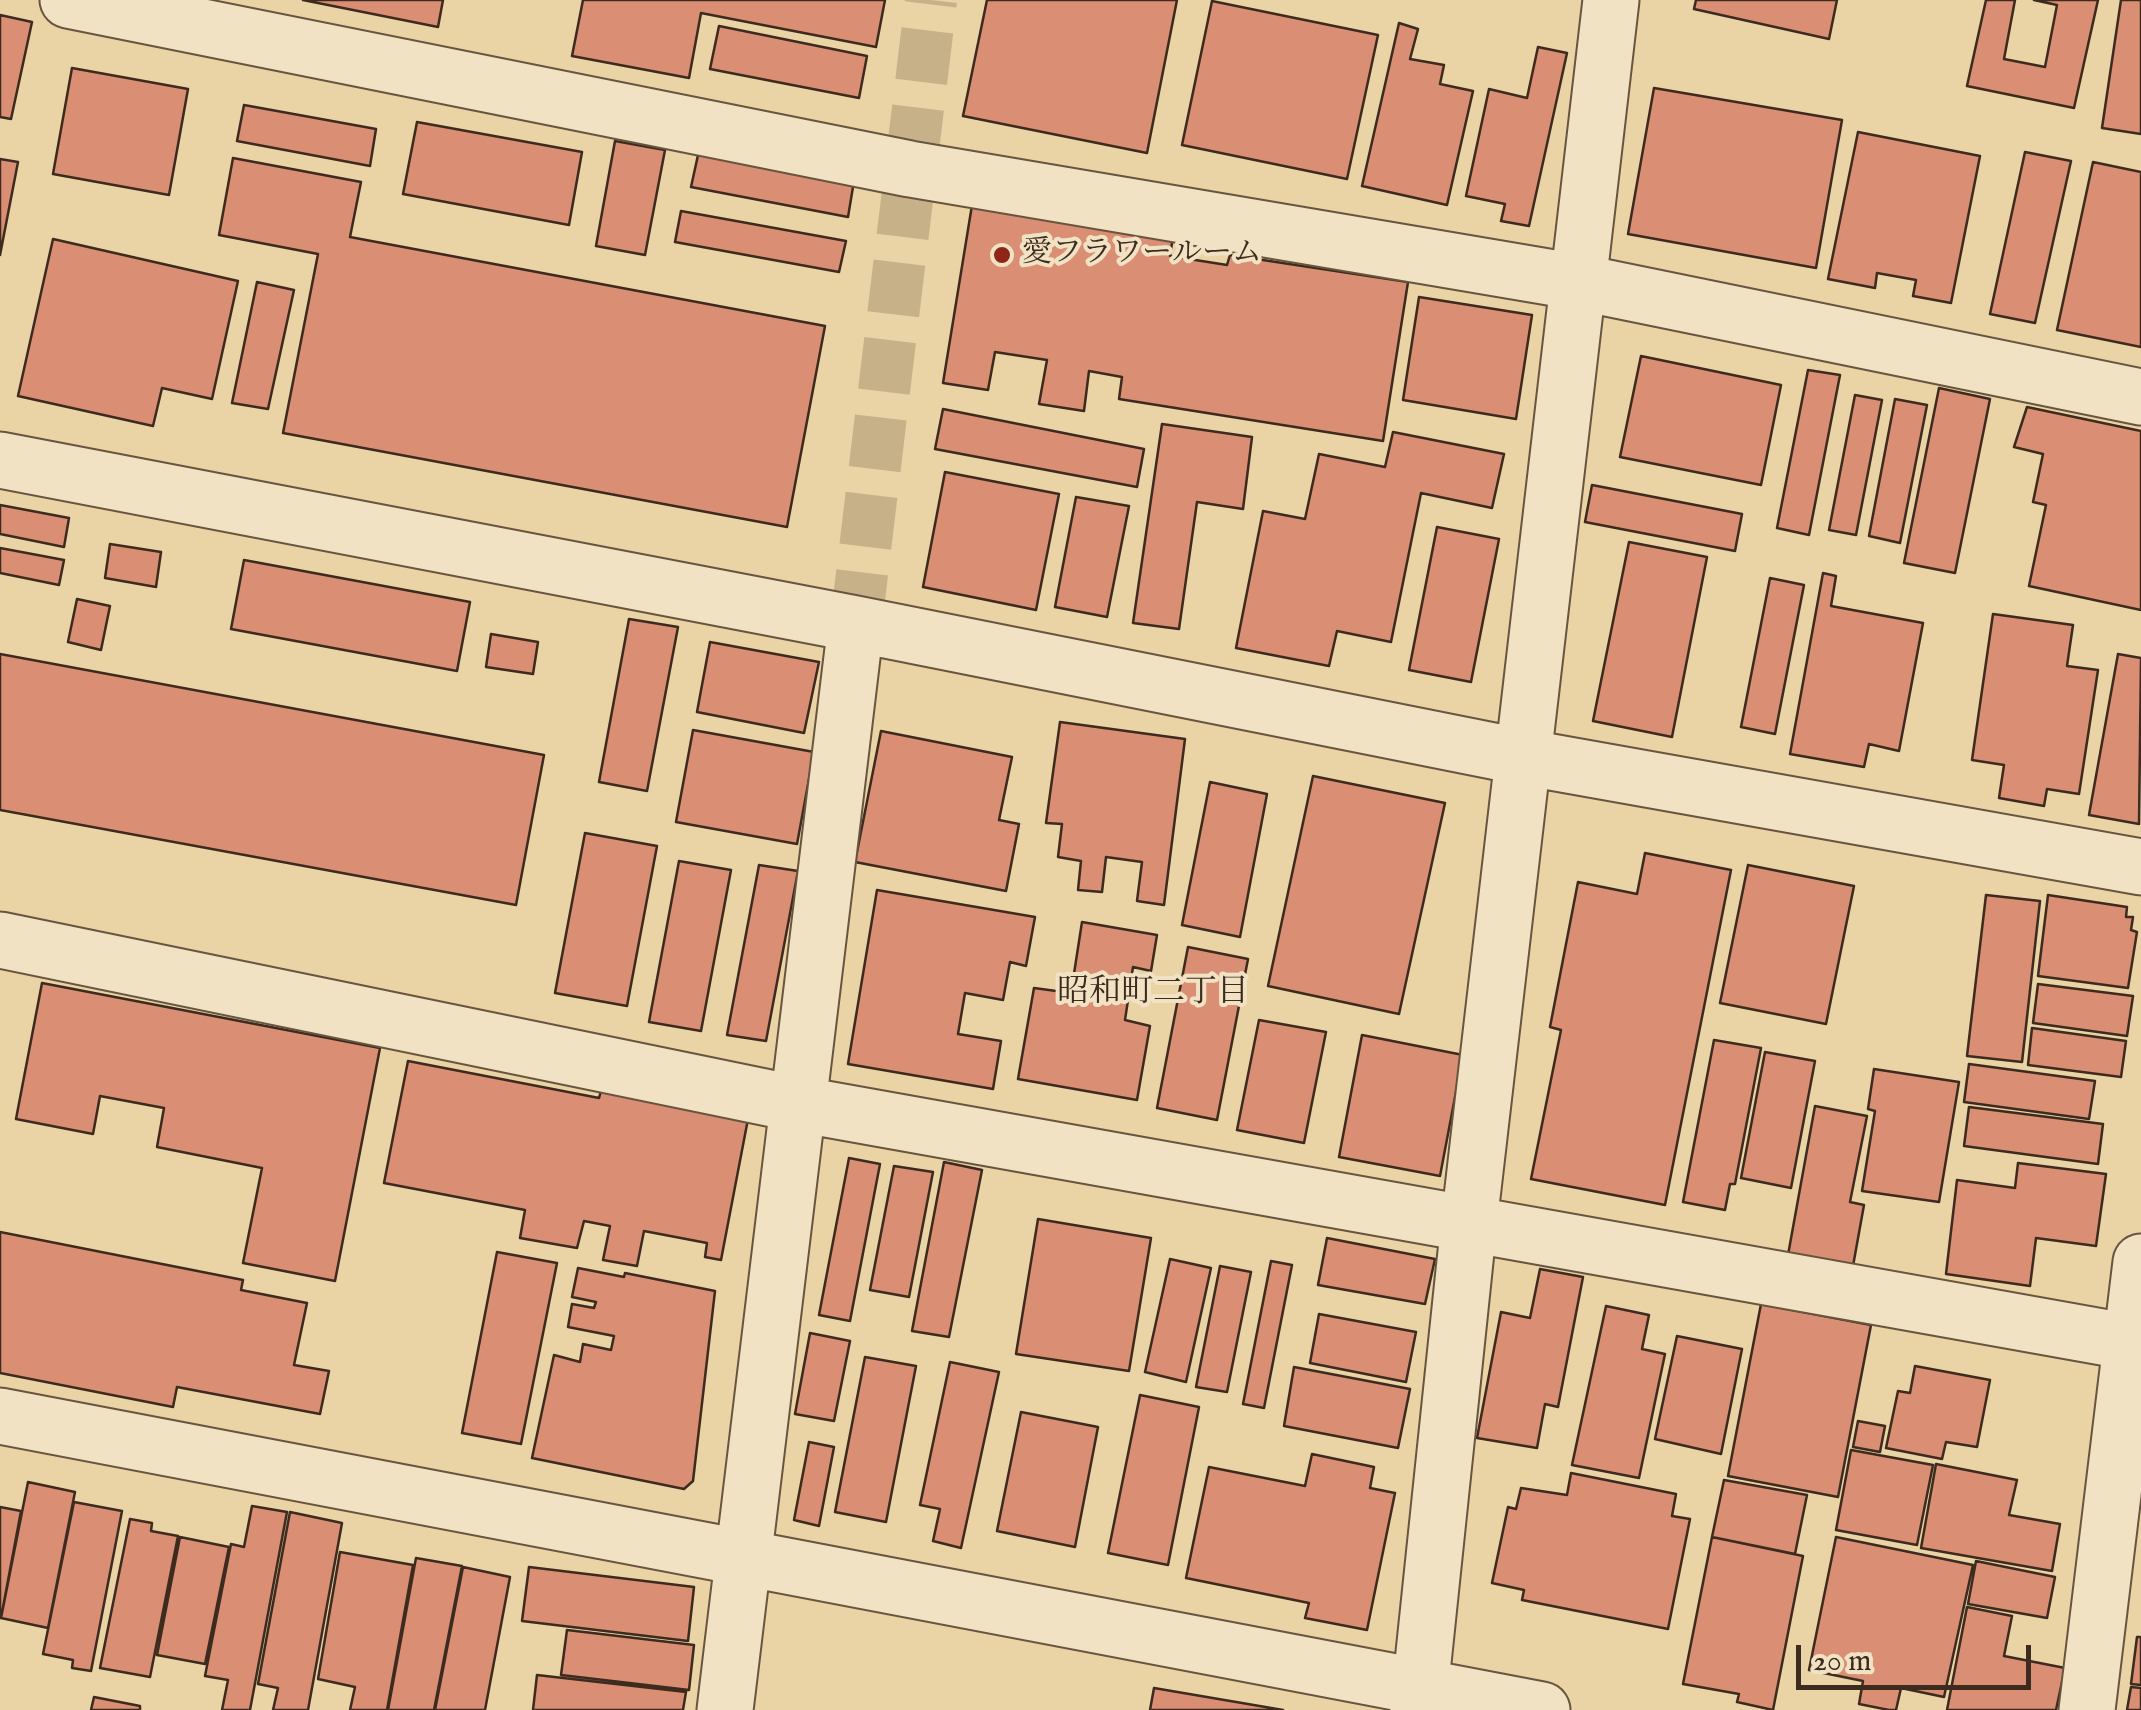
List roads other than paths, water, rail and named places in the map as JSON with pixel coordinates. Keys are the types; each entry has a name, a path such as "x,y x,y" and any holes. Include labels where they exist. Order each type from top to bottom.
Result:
{"street":[{"path":"68,0 910,169 1578,282 2141,396"},
{"path":"1420,1698 1468,1223 1610,0"},
{"path":"0,460 856,624 1523,758 2141,867"},
{"path":"726,1710 856,624"},
{"path":"0,940 798,1104 2136,1344"},
{"path":"2087,1710 2136,1344 2141,1262"},
{"path":"0,1416 744,1556 1420,1698 1542,1710"}],"tunnel":[{"path":"856,624 931,0"}],"place":[{"name":"愛フラワールーム","path":"1002,255"}],"district":[{"name":"昭和町二丁目","path":"1153,994"}]}
